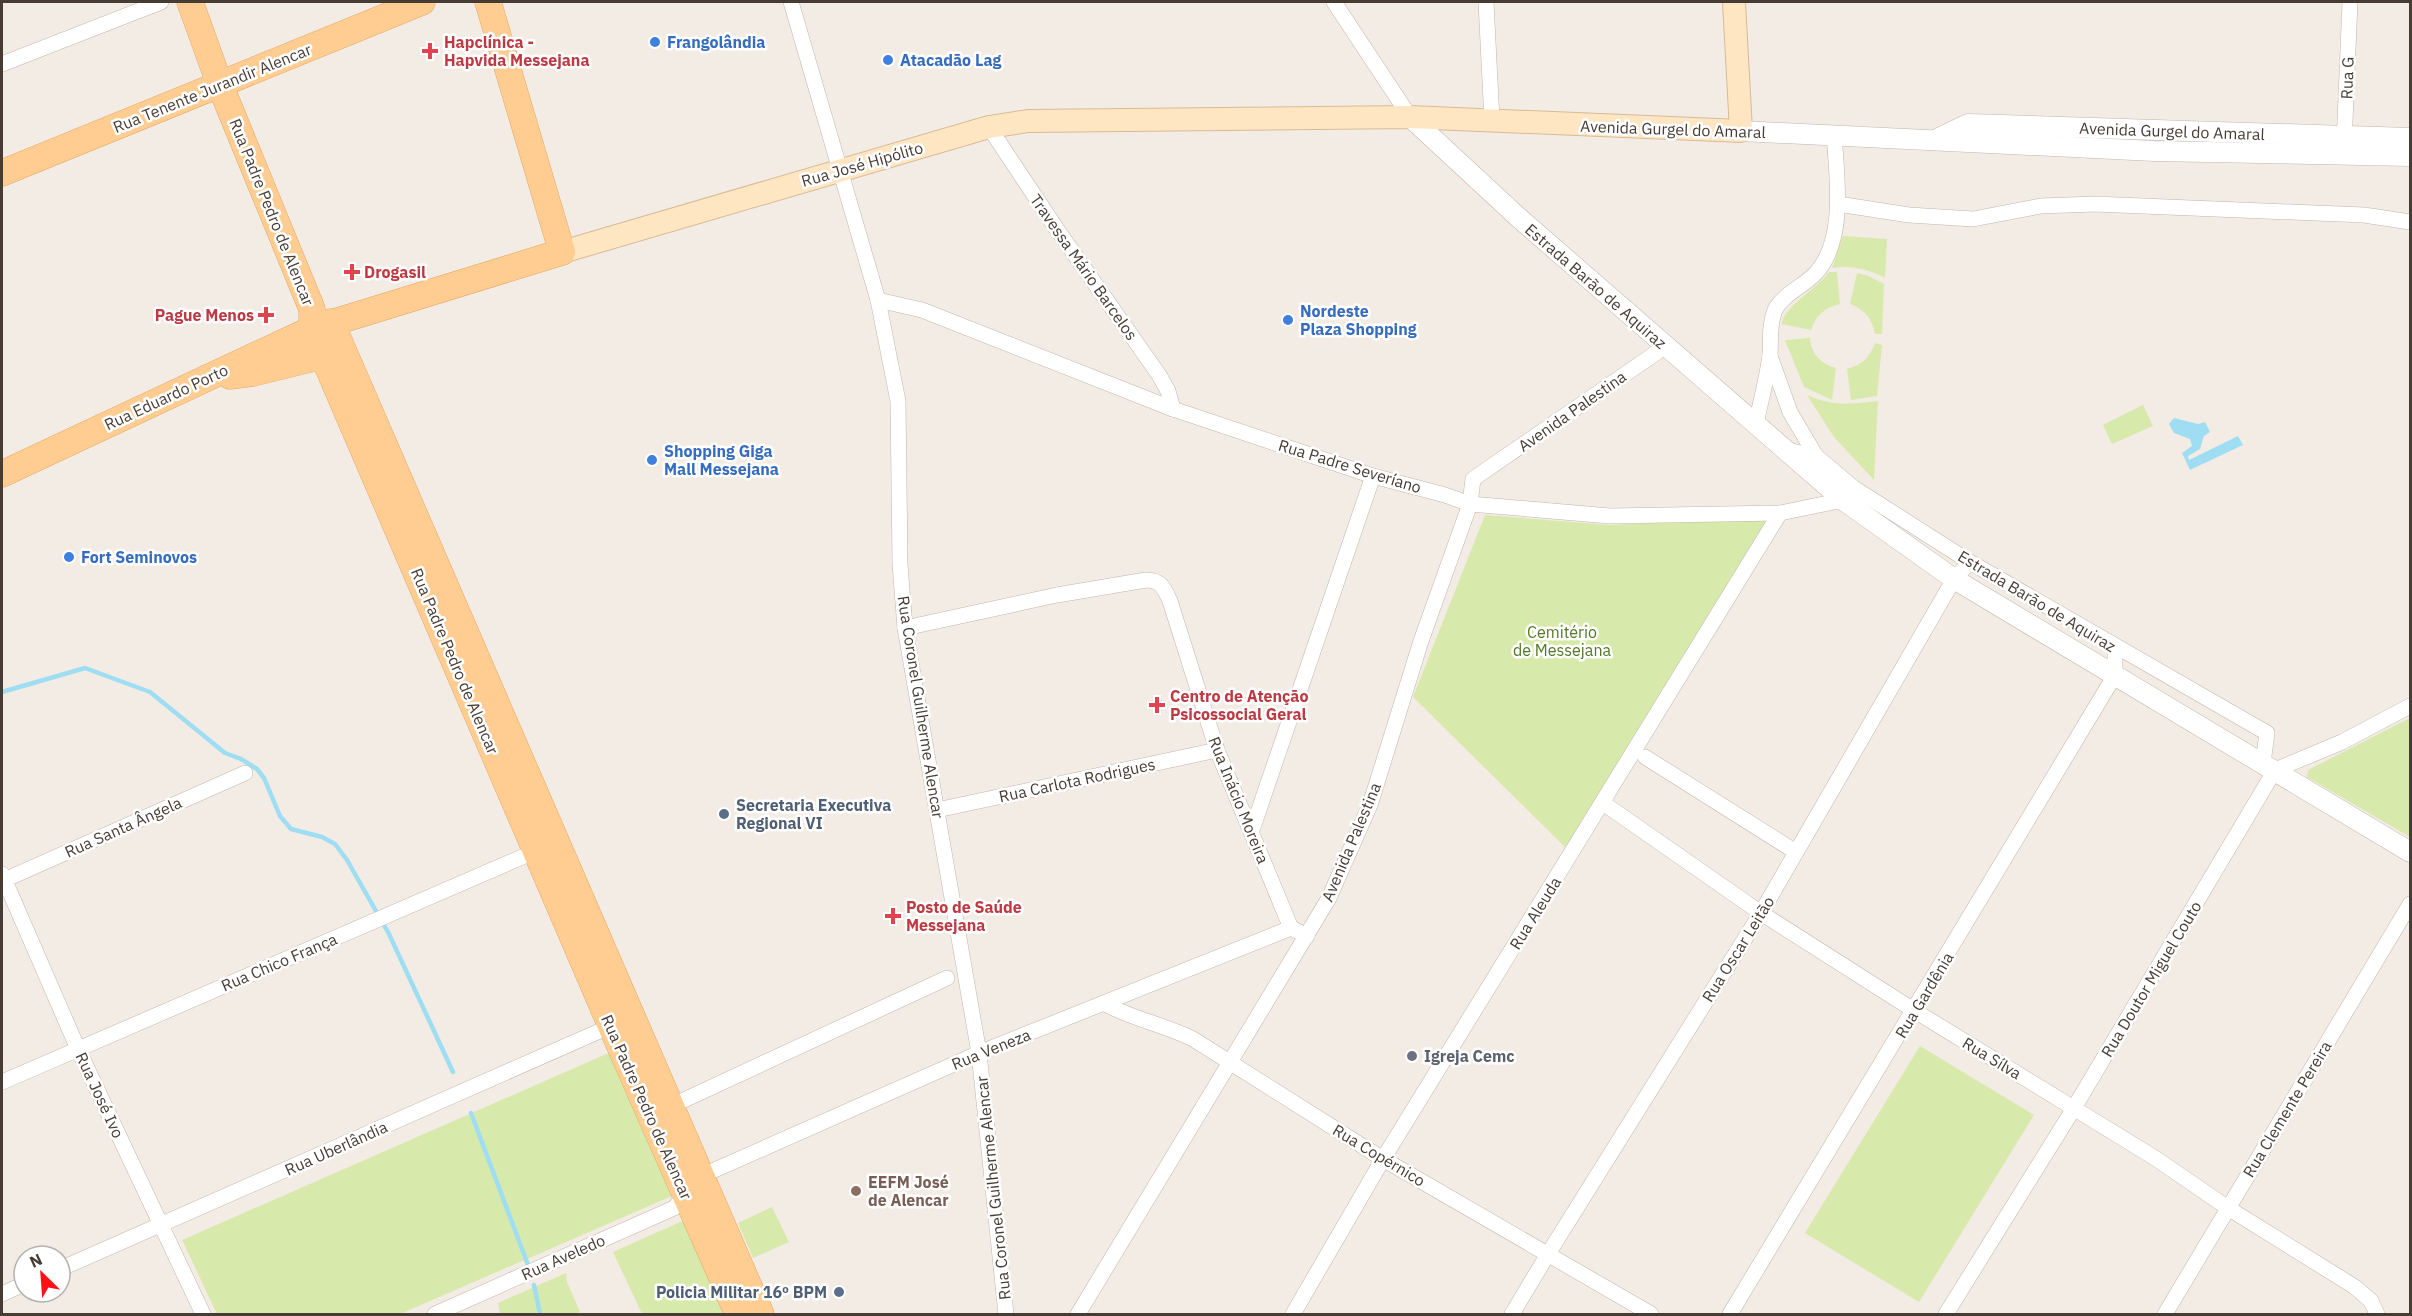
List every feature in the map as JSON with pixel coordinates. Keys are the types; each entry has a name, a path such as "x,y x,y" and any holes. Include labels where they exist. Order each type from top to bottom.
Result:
{"main road":[{"name":"Rua Padre Pedro de Alencar","path":"190,2 220,85 312,309 547,847 670,1106 693,1185 738,1314"},
{"name":"Rua Tenente Jurandir Alencar","path":"2,173 422,2"},
{"path":"488,2 562,252"},
{"path":"1734,2 1741,131"},
{"name":"Rua José Hipólito","path":"321,326 840,169 989,127 1028,121 1410,117"},
{"name":"Avenida Gurgel do Amaral","path":"1410,117 1741,131"},
{"name":"Rua Padre Pedro de Alencar","path":"321,326 323,356 377,454"},
{"name":"Rua Eduardo Porto","path":"2,474 321,326"},
{"path":"206,378 253,373 323,356"},
{"name":"Rua Padre Pedro de Alencar","path":"547,847 611,1026 761,1314"}],"street":[{"path":"2,64 161,2"},
{"name":"Rua Coronel Guilherme Alencar","path":"792,2 878,300 898,401 900,564 905,627 979,1053 1006,1314"},
{"path":"1334,2 1410,117"},
{"path":"1486,2 1492,121"},
{"name":"Rua G","path":"2344,145 2350,2"},
{"name":"Estrada Barão de Aquiraz","path":"1410,117 1519,218 1843,500 1954,579 2410,852"},
{"name":"Avenida Gurgel do Amaral","path":"1741,131 1936,140 1968,124 2344,145 2410,156"},
{"name":"Travessa Mário Barcelos","path":"989,127 1159,375 1173,409"},
{"path":"1756,423 1770,356 1770,329 1776,309 1782,301 1817,272 1826,260 1834,232 1838,204 1834,135"},
{"name":"Avenida Gurgel do Amaral","path":"2344,145 2410,138"},
{"path":"1838,204 1909,215 1973,219 2041,206 2094,204 2364,215 2410,222"},
{"name":"Rua Padre Severíano","path":"878,300 922,310 1173,409 1373,476 1470,504 1610,516 1780,513 1843,500"},
{"name":"Avenida Palestina","path":"1078,1314 1329,898 1370,805 1421,641 1470,504 1473,479 1666,346"},
{"path":"1770,356 1790,412 1816,456"},
{"name":"Estrada Barão de Aquiraz","path":"1787,450 1816,456 1854,488 1970,562 2267,734 2269,767"},
{"path":"1252,831 1373,476"},
{"path":"1869,518 1890,510"},
{"name":"Rua Aleuda","path":"1293,1314 1383,1159 1780,513"},
{"name":"Rua Oscar Leitão","path":"1512,1314 1761,913 1954,579 1970,562"},
{"name":"Rua Inácio Moreira","path":"905,627 1057,595 1146,580 1154,580 1163,586 1170,601 1217,750 1291,928"},
{"path":"2048,607 2052,637"},
{"path":"2115,647 2115,675"},
{"name":"Rua Gardênia","path":"1730,1314 1915,1011 2115,675"},
{"path":"2269,767 2342,742 2410,706"},
{"name":"Rua Carlota Rodrigues","path":"937,810 1217,750"},
{"path":"1645,758 1796,852"},
{"name":"Rua Doutor Miguel Couto","path":"1946,1314 2074,1108 2269,767"},
{"name":"Rua Santa Ângela","path":"2,878 245,773"},
{"name":"Rua Sílva","path":"1603,803 1761,913 1915,1011 2155,1158 2228,1208 2355,1287 2371,1301 2377,1314"},
{"name":"Rua Chico França","path":"2,1082 547,847"},
{"name":"Rua José Ivo","path":"2,878 78,1049 203,1314"},
{"name":"Rua Clemente Pereira","path":"2165,1314 2410,904"},
{"path":"1291,928 1306,936"},
{"name":"Rua Veneza","path":"693,1185 979,1053 1291,928"},
{"path":"670,1106 947,978"},
{"name":"Rua Copérnico","path":"1105,1004 1120,1012 1171,1028 1193,1039 1383,1159 1651,1314"},
{"name":"Rua Uberlândia","path":"72,1264 611,1026"},
{"name":"Rua Aveledo","path":"435,1314 674,1208 693,1185"}],"green space":[{"path":"1843,236 1887,239 1885,278 1859,269 1832,268"},
{"path":"1829,272 1837,272 1840,304 1821,313 1811,330 1782,324 1788,311"},
{"path":"1857,273 1884,284 1882,334 1875,334 1867,315 1850,304"},
{"path":"1810,338 1812,349 1818,358 1836,368 1832,400 1804,387 1785,340"},
{"path":"1875,343 1882,345 1877,396 1851,400 1847,369 1864,360"},
{"path":"1807,395 1834,403 1878,401 1874,480 1834,437"},
{"path":"2143,405 2153,426 2112,444 2103,425"},
{"name":"Cemitério de Messejana","path":"1485,515 1609,525 1782,517 1569,851 1413,697"},
{"path":"2410,718 2410,837 2307,777 2308,770"},
{"path":"1920,1046 2034,1115 1919,1302 1805,1233"},
{"path":"611,1052 672,1196 400,1314 217,1314 182,1240"},
{"path":"772,1207 789,1242 753,1258 738,1223"},
{"path":"687,1219 728,1314 642,1314 613,1252"},
{"path":"566,1273 567,1282 580,1312 575,1314 500,1314 498,1303"}],"water":[{"path":"2174,418 2198,424 2205,422 2210,432 2204,436 2200,449 2188,456 2189,460 2238,436 2243,445 2190,470 2182,453 2192,446 2190,439 2174,433 2169,424"}],"waterway":[{"path":"2,692 85,668 150,692 225,753 257,769 264,778 280,816 291,829 322,837 335,844 347,860 389,934 453,1072"},
{"path":"471,1113 528,1265"},
{"path":"534,1285 540,1314"}],"place":[{"name":"Frangolândia","path":"655,42"},
{"name":"Hapclínica - Hapvida Messejana","path":"430,51"},
{"name":"Atacadão Lag","path":"888,60"},
{"name":"Drogasil","path":"352,272"},
{"name":"Pague Menos","path":"266,315"},
{"name":"Nordeste Plaza Shopping","path":"1288,320"},
{"name":"Shopping Giga Mall Messejana","path":"652,460"},
{"name":"Fort Seminovos","path":"69,557"},
{"name":"Centro de Atenção Psicossocial Geral","path":"1157,705"},
{"name":"Secretaria Executiva Regional VI","path":"724,814"},
{"name":"Posto de Saúde Messejana","path":"893,916"},
{"name":"Igreja Cemc","path":"1412,1056"},
{"name":"EEFM José de Alencar","path":"856,1191"},
{"name":"Policia Militar 16º BPM","path":"839,1292"}]}
